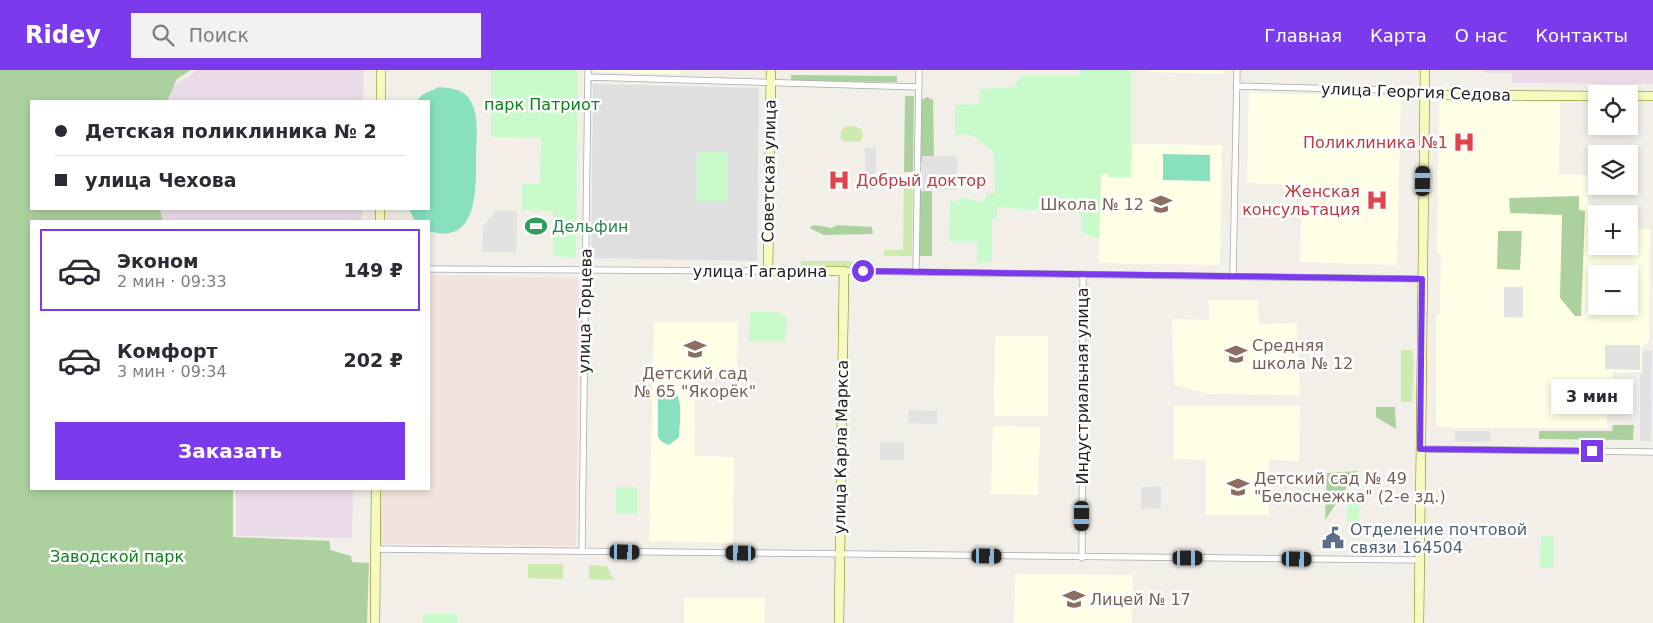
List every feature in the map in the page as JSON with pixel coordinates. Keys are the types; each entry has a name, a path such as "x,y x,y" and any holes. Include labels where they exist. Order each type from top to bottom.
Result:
{"street":[{"path":"381,70 381,100"},
{"name":"улица Торцева","path":"582,551 588,70"},
{"name":"Советская улица","path":"768,271 771,70"},
{"path":"916,272 919,70"},
{"path":"1233,276 1237,70"},
{"path":"1419,623 1424,70"},
{"path":"588,77 919,87"},
{"name":"улица Георгия Седова","path":"1237,86 1424,91 1437,95 1588,96"},
{"path":"1638,96 1653,96"},
{"name":"улица Гагарина","path":"430,269 844,271 1422,279"},
{"name":"улица Карла Маркса","path":"839,623 844,271"},
{"name":"Индустриальная улица","path":"1082,558 1083,274"},
{"path":"1420,449 1653,452"},
{"path":"375,623 376,490"},
{"path":"376,549 1082,558 1420,560"}],"shaded area":[{"path":"198,70 363,70 363,100 164,100 169,89"},
{"path":"598,70 680,70 679,74 598,72"},
{"path":"1151,70 1224,70 1224,74 1151,72"},
{"path":"1485,70 1653,70 1653,84 1512,83 1512,73 1485,73"},
{"path":"593,84 759,88 757,261 591,258"},
{"path":"1249,93 1401,96 1397,265 1300,262 1302,185 1247,183"},
{"path":"1439,100 1560,102 1559,174 1588,175 1588,255 1638,255 1638,229 1650,229 1649,340 1641,349 1641,372 1613,372 1612,403 1607,403 1607,428 1455,428 1436,426 1436,315 1440,314 1441,253 1437,253"},
{"name":"Школа № 12","path":"1132,144 1222,145 1220,265 1099,263 1101,173 1108,174 1108,176 1131,177"},
{"path":"865,148 876,148 876,190 865,190"},
{"path":"922,156 957,156 957,190 922,190"},
{"path":"160,210 362,210 361,220 163,220"},
{"path":"495,211 517,211 516,252 482,252 483,227"},
{"path":"430,275 579,278 576,546 380,544 381,490 430,490"},
{"path":"1504,287 1523,287 1523,318 1504,317"},
{"name":"Средняя школа № 12","path":"1209,300 1258,300 1259,324 1297,323 1300,395 1209,394 1174,385 1172,319 1209,320"},
{"path":"654,322 738,322 737,376 695,377 695,456 734,457 733,543 649,541"},
{"path":"995,336 1048,336 1048,416 994,416"},
{"path":"1605,345 1640,345 1640,370 1605,369"},
{"path":"1643,351 1652,351 1651,442 1640,441 1640,374 1643,373"},
{"path":"1174,406 1300,406 1299,461 1269,460 1269,515 1206,515 1206,460 1174,459"},
{"path":"909,410 937,411 937,424 908,423"},
{"path":"993,426 1040,427 1038,495 991,494"},
{"path":"1455,431 1490,431 1490,442 1455,442"},
{"path":"880,442 904,442 904,460 880,460"},
{"path":"1161,486 1161,508 1141,509 1141,487"},
{"path":"236,490 353,490 352,538 236,536"},
{"name":"Лицей № 17","path":"1015,574 1133,575 1132,623 1014,623"},
{"path":"684,598 765,598 765,623 684,623"}],"green space":[{"name":"Заводской парк","path":"0,70 191,70 177,79 167,100 30,100 30,210 160,210 163,220 30,220 30,490 233,490 233,537 330,541 330,550 351,556 352,562 369,563 367,623 0,623"},
{"name":"парк Патриот","path":"491,70 578,70 576,258 553,256 553,211 522,210 522,184 540,184 541,138 491,137"},
{"path":"1079,70 1131,70 1131,177 1108,177 1108,174 1101,174 1099,239 1081,232 1081,214 1060,208 1031,210 997,207 997,218 992,219 992,262 977,263 977,241 949,241 950,200 955,202 964,197 984,203 987,193 995,193 994,152 970,134 955,135 955,105 979,104 980,89 1013,87 1022,76 1079,76"},
{"path":"791,75 897,76 897,82 791,81"},
{"path":"439,87 456,90 467,96 475,113 477,127 476,183 471,211 466,222 457,230 445,234 430,231 430,220 414,220 410,210 430,210 430,100 418,100 422,95"},
{"path":"905,96 914,96 913,172 904,172"},
{"path":"927,97 933,100 934,156 931,161 925,164 919,161 920,101"},
{"path":"846,126 860,128 863,136 860,142 841,141 841,131"},
{"path":"697,152 728,152 727,201 696,201"},
{"path":"1163,154 1210,155 1210,181 1163,180"},
{"path":"904,179 913,179 912,256 884,256 884,250 903,250"},
{"path":"919,191 932,191 932,256 919,256"},
{"path":"1579,196 1579,210 1585,211 1581,316 1575,316 1560,298 1562,215 1510,213 1509,198"},
{"path":"814,225 832,228 837,225 872,227 873,234 824,235 811,229 810,227"},
{"path":"1498,231 1522,231 1520,270 1497,269"},
{"path":"801,261 870,261 870,269 801,267"},
{"path":"750,312 779,312 779,316 787,316 786,341 749,341"},
{"path":"1401,350 1412,350 1414,365 1412,402 1401,402"},
{"path":"668,388 674,391 677,396 680,409 679,437 669,445 662,442 658,437 658,398 661,390"},
{"path":"1376,407 1395,407 1396,429 1376,417"},
{"path":"1613,425 1634,425 1633,440 1539,439 1539,431 1612,431"},
{"path":"1358,471 1325,520 1327,473"},
{"path":"616,487 637,487 637,514 616,514"},
{"path":"1348,498 1359,498 1359,522 1347,522"},
{"path":"1554,535 1554,568 1540,568 1541,536"},
{"path":"528,564 563,564 563,579 528,578"},
{"path":"589,565 607,566 614,580 589,579"},
{"path":"423,614 457,614 457,623 423,623"}],"place":[{"name":"Поликлиника №1","path":"1464,142"},
{"name":"Добрый доктор","path":"839,180"},
{"name":"Женская консультация","path":"1377,200"},
{"name":"Школа № 12","path":"1161,204"},
{"name":"Дельфин","path":"536,226"},
{"name":"Детский сад № 65 \"Якорёк\"","path":"695,349"},
{"name":"Средняя школа № 12","path":"1236,354"},
{"name":"Детский сад № 49 \"Белоснежка\" (2-е зд.)","path":"1238,487"},
{"name":"Отделение почтовой связи 164504","path":"1333,538"},
{"name":"Лицей № 17","path":"1074,599"}],"route":[{"path":"863,271 1422,279 1420,449 1592,451"}]}
